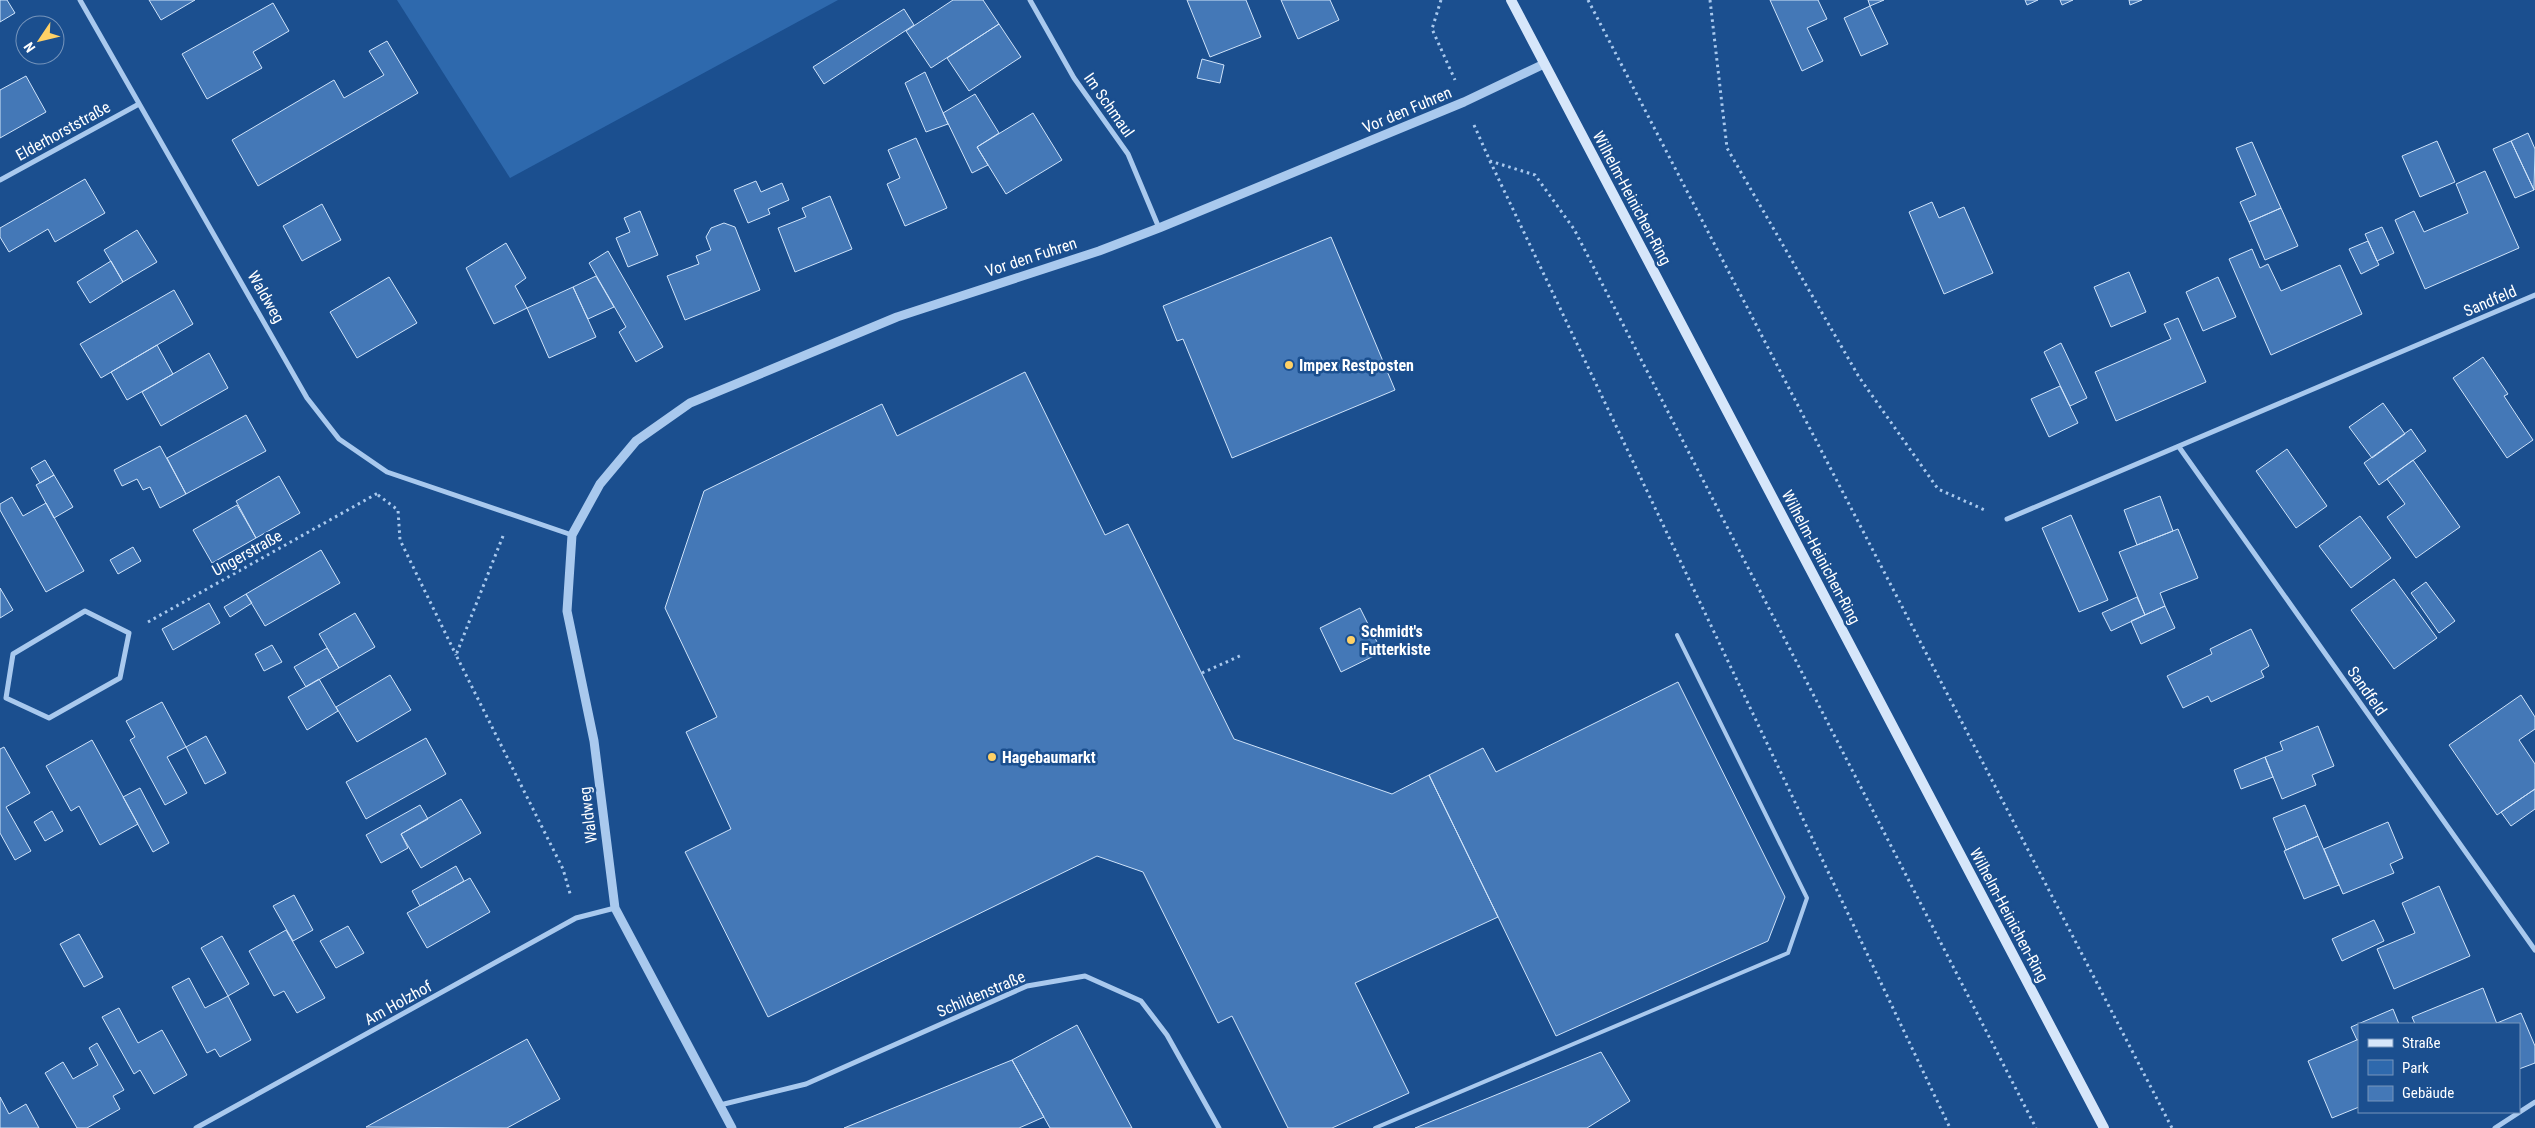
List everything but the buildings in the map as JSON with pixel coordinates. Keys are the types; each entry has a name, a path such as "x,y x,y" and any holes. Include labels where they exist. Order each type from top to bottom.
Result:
{"main road":[{"name":"Wilhelm-Heinichen-Ring","path":"1511,0 2104,1128"}],"street":[{"name":"Waldweg","path":"80,0 307,398 339,439 387,472 572,535 567,611 594,741 615,908 732,1128"},
{"name":"Im Schmaul","path":"1030,0 1074,78 1128,154 1159,228"},
{"name":"Vor den Fuhren","path":"572,535 600,484 636,441 690,403 896,317 1099,251 1159,228 1464,102 1544,64"},
{"name":"Elderhorststraße","path":"0,180 139,104"},
{"name":"Sandfeld","path":"2007,519 2535,296"},
{"name":"Sandfeld","path":"2179,447 2535,950"},
{"path":"85,611 129,632 120,678 49,718 6,698 13,654 85,611"},
{"path":"0,701 6,698"},
{"name":"Am Holzhof","path":"196,1128 576,918 615,908"},
{"name":"Schildenstraße","path":"720,1105 806,1084 1026,986 1085,976 1141,1001 1167,1035 1219,1128"},
{"path":"2520,1112 2535,1102"},
{"path":"2495,1128 2518,1113"}],"lane":[{"path":"1375,1128 1788,953 1807,898 1677,635"}],"path":[{"path":"1441,0 1432,29 1490,161 1950,1128"},
{"path":"1588,0 2172,1128"},
{"path":"1710,0 1727,148 1859,377 1938,489 2007,519"},
{"path":"1490,161 1535,174 1574,229 2036,1128"},
{"path":"387,472 377,495 398,510 400,540 563,868 576,918"},
{"name":"Ungerstraße","path":"129,632 377,495"},
{"path":"456,656 512,515"},
{"path":"1202,673 1242,655"}],"green space":[{"path":"397,0 838,0 510,178"}],"place":[{"name":"Impex Restposten","path":"1289,365"},
{"name":"Schmidt's Futterkiste","path":"1351,640"},
{"name":"Hagebaumarkt","path":"992,757"}]}
